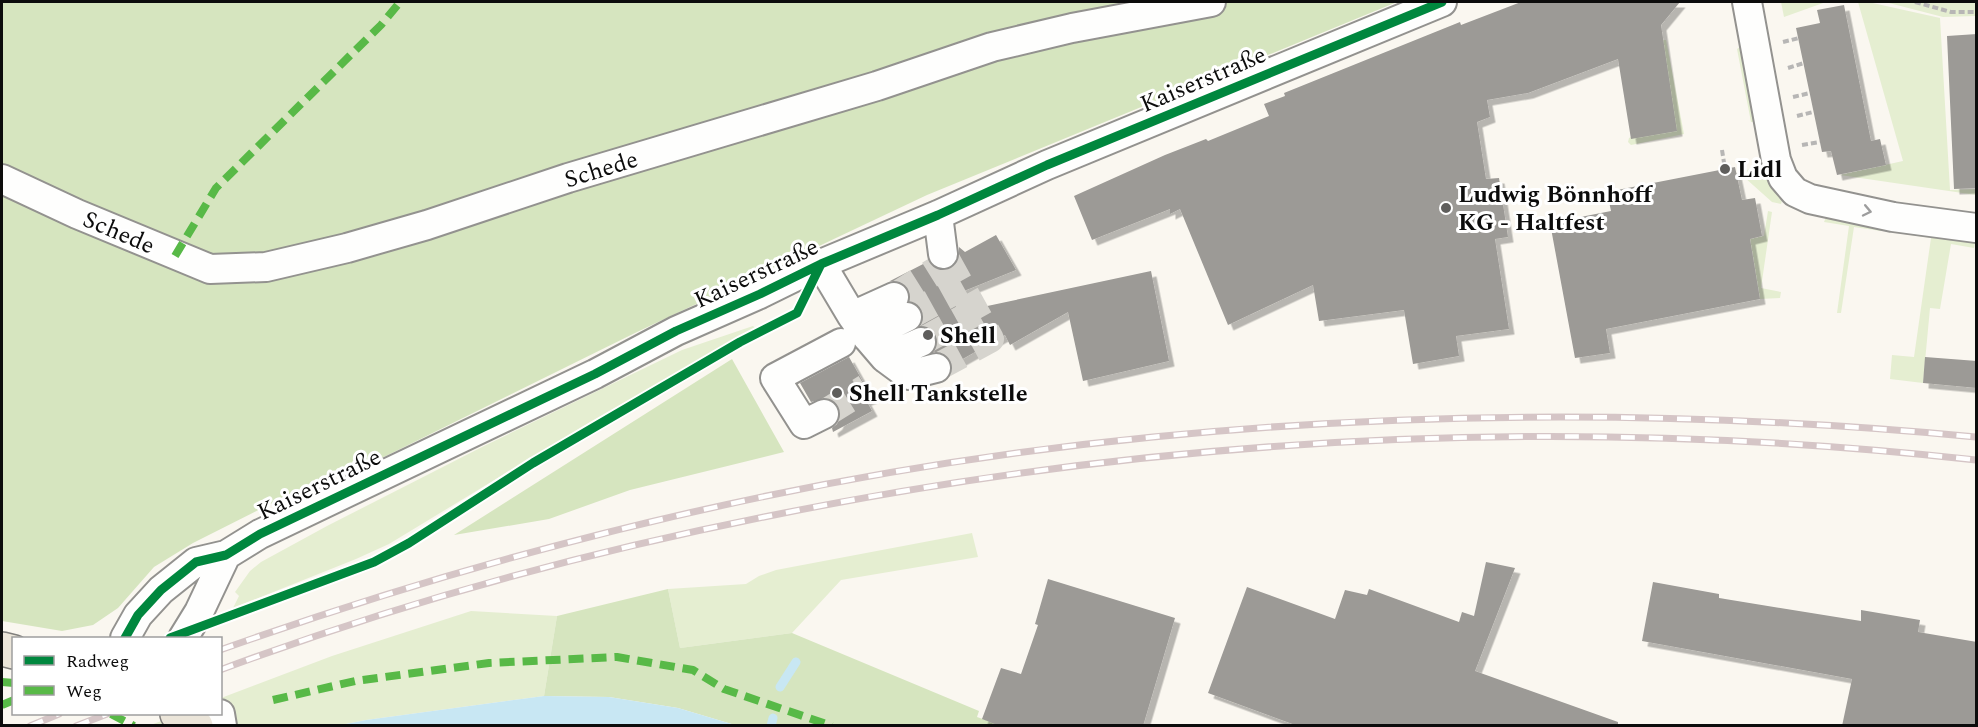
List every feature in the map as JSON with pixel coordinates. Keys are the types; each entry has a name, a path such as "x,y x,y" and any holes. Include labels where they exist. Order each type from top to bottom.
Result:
{"main road":[{"path":"179,715 196,726"}],"street":[{"name":"Schede","path":"2,179 210,269 266,267 347,248 427,225 580,175 877,86 992,47 1072,28 1211,2"},
{"name":"Kaiserstraße","path":"126,637 138,615 161,590 196,562 226,555 260,534 595,374 676,331 821,264 938,215 1058,160 1442,2"},
{"path":"1747,2 1776,160 1783,178 1795,192 1810,199 1893,217 1977,228"},
{"path":"938,215 943,254"},
{"path":"821,264 861,339 908,375 936,368"},
{"path":"824,414 804,424 775,378 861,339 900,307"},
{"path":"861,339 921,342"},
{"path":"185,637 199,625 226,555"}],"path":[{"path":"1915,2 1951,12 1977,12"},
{"path":"1722,150 1725,169"}],"green space":[{"path":"2,2 1397,2 927,195 637,332 386,456 294,492 193,543 154,567 118,608 93,625 62,631 2,621"},
{"path":"1781,2 1826,2 1784,17"},
{"path":"1858,2 1868,2 1940,18 1950,190 1976,189 1976,195 1840,175 1903,161"},
{"path":"1885,2 1976,2 1976,16 1943,17"},
{"path":"1663,40 1666,40 1684,134 1631,145 1628,142 1629,138"},
{"path":"1741,46 1755,122 1751,122 1737,49"},
{"path":"1762,167 1766,170 1770,186 1782,201 1781,204 1772,202 1744,177 1748,169"},
{"path":"1768,211 1772,212 1761,288 1781,292 1780,298 1760,299 1750,239 1764,236"},
{"path":"1826,217 1882,225 1881,231 1854,227 1841,313 1837,313 1849,226 1824,222"},
{"path":"1904,229 1976,238 1974,248 1951,244 1940,309 1930,308 1923,383 1890,379 1892,355 1914,357 1931,238 1904,234"},
{"path":"753,326 755,328 590,422 389,544 233,608 239,596 235,592 250,571 261,562 327,526 484,446 682,350"},
{"path":"732,359 784,452 630,490 549,519 454,535"},
{"path":"972,533 978,557 841,580 792,633 680,648 668,589 746,584 776,570"},
{"path":"668,589 680,648 792,633 979,711 977,717 1000,725 735,725 678,708 609,697 544,696 557,616"},
{"path":"471,611 557,616 544,696 341,725 148,726 177,715 222,715 222,698 332,656"}],"water":[{"path":"544,696 609,697 678,708 735,725 341,725 366,720"}],"building":[{"path":"1521,2 1680,2 1661,25 1677,131 1631,139 1618,59 1528,93 1487,100 1490,117 1477,122 1486,179 1499,178 1508,237 1495,239 1509,329 1456,336 1459,356 1413,364 1404,310 1319,321 1313,285 1228,325 1180,209 1170,214 1170,209 1092,240 1074,196 1165,155 1206,139 1208,141 1269,116 1264,104 1285,96 1284,93 1460,22 1461,25"},
{"path":"1844,5 1871,141 1880,139 1886,165 1837,175 1831,151 1822,152 1796,28 1820,23 1817,10"},
{"path":"1977,34 1977,188 1954,189 1947,36"},
{"path":"1735,167 1742,200 1755,198 1762,236 1750,239 1760,299 1606,329 1610,353 1575,358 1550,223 1611,211 1607,192"},
{"path":"996,235 1016,270 954,295 959,312 1151,271 1169,361 1083,381 1068,312 1010,345 1005,335 952,365 947,356 941,352 934,352 937,344 936,336 930,328 921,326 922,310 910,301 909,290 903,283 890,281 929,261 937,269 945,270 952,267 958,260 959,247 965,252"},
{"name":"Shell Tankstelle","path":"849,357 872,398 866,400 872,411 833,432 832,428 837,424 840,416 838,406 834,401 826,398 811,402 800,383"},
{"path":"1925,357 1977,361 1977,388 1923,383"},
{"path":"1486,562 1515,568 1475,671 1618,722 1618,726 1298,726 1208,693 1247,587 1335,619 1345,590 1367,595 1369,589 1459,622 1462,612 1474,616"},
{"path":"1048,579 1175,618 1143,726 1000,726 982,719 1001,668 1021,674 1038,625 1035,624"},
{"path":"1653,582 1719,594 1719,598 1861,621 1861,610 1920,620 1918,632 1977,642 1975,726 1842,726 1852,679 1642,641"}],"waterway":[{"path":"780,687 796,662"},
{"path":"771,726 773,718"}],"tunnel":[{"path":"936,368 990,339 943,254"},
{"path":"894,297 948,263"},
{"path":"907,317 963,286"},
{"path":"921,342 977,311"},
{"path":"824,414 866,388"}],"railway":[{"path":"222,649 333,611 448,576 680,515 915,468 1034,451 1256,428 1461,418 1668,418 1873,428 1976,437"},
{"path":"222,669 421,602 626,547 764,517 915,489 1065,467 1216,451 1368,441 1519,437 1671,438 1824,446 1976,460"},
{"path":"30,726 57,715"},
{"path":"76,726 104,715"}],"marked path":[{"path":"175,256 216,188 381,25 400,2"},
{"path":"273,700 355,681 489,663 617,657 693,670 724,689 832,726"},
{"path":"2,682 12,683"},
{"path":"2,705 12,701"},
{"path":"113,715 134,726"}],"cycle path":[{"path":"126,637 138,615 161,590 196,562 226,555 260,534 595,374 676,331 821,264 938,215 1047,165 1442,2"},
{"path":"173,637 374,562 409,543 533,463 740,342 797,313 821,264"}],"place":[{"name":"Lidl","path":"1725,169"},
{"name":"Ludwig Bönnhoff KG - Haltfest","path":"1446,208"},
{"name":"Shell","path":"928,335"},
{"name":"Shell Tankstelle","path":"837,393"}]}
